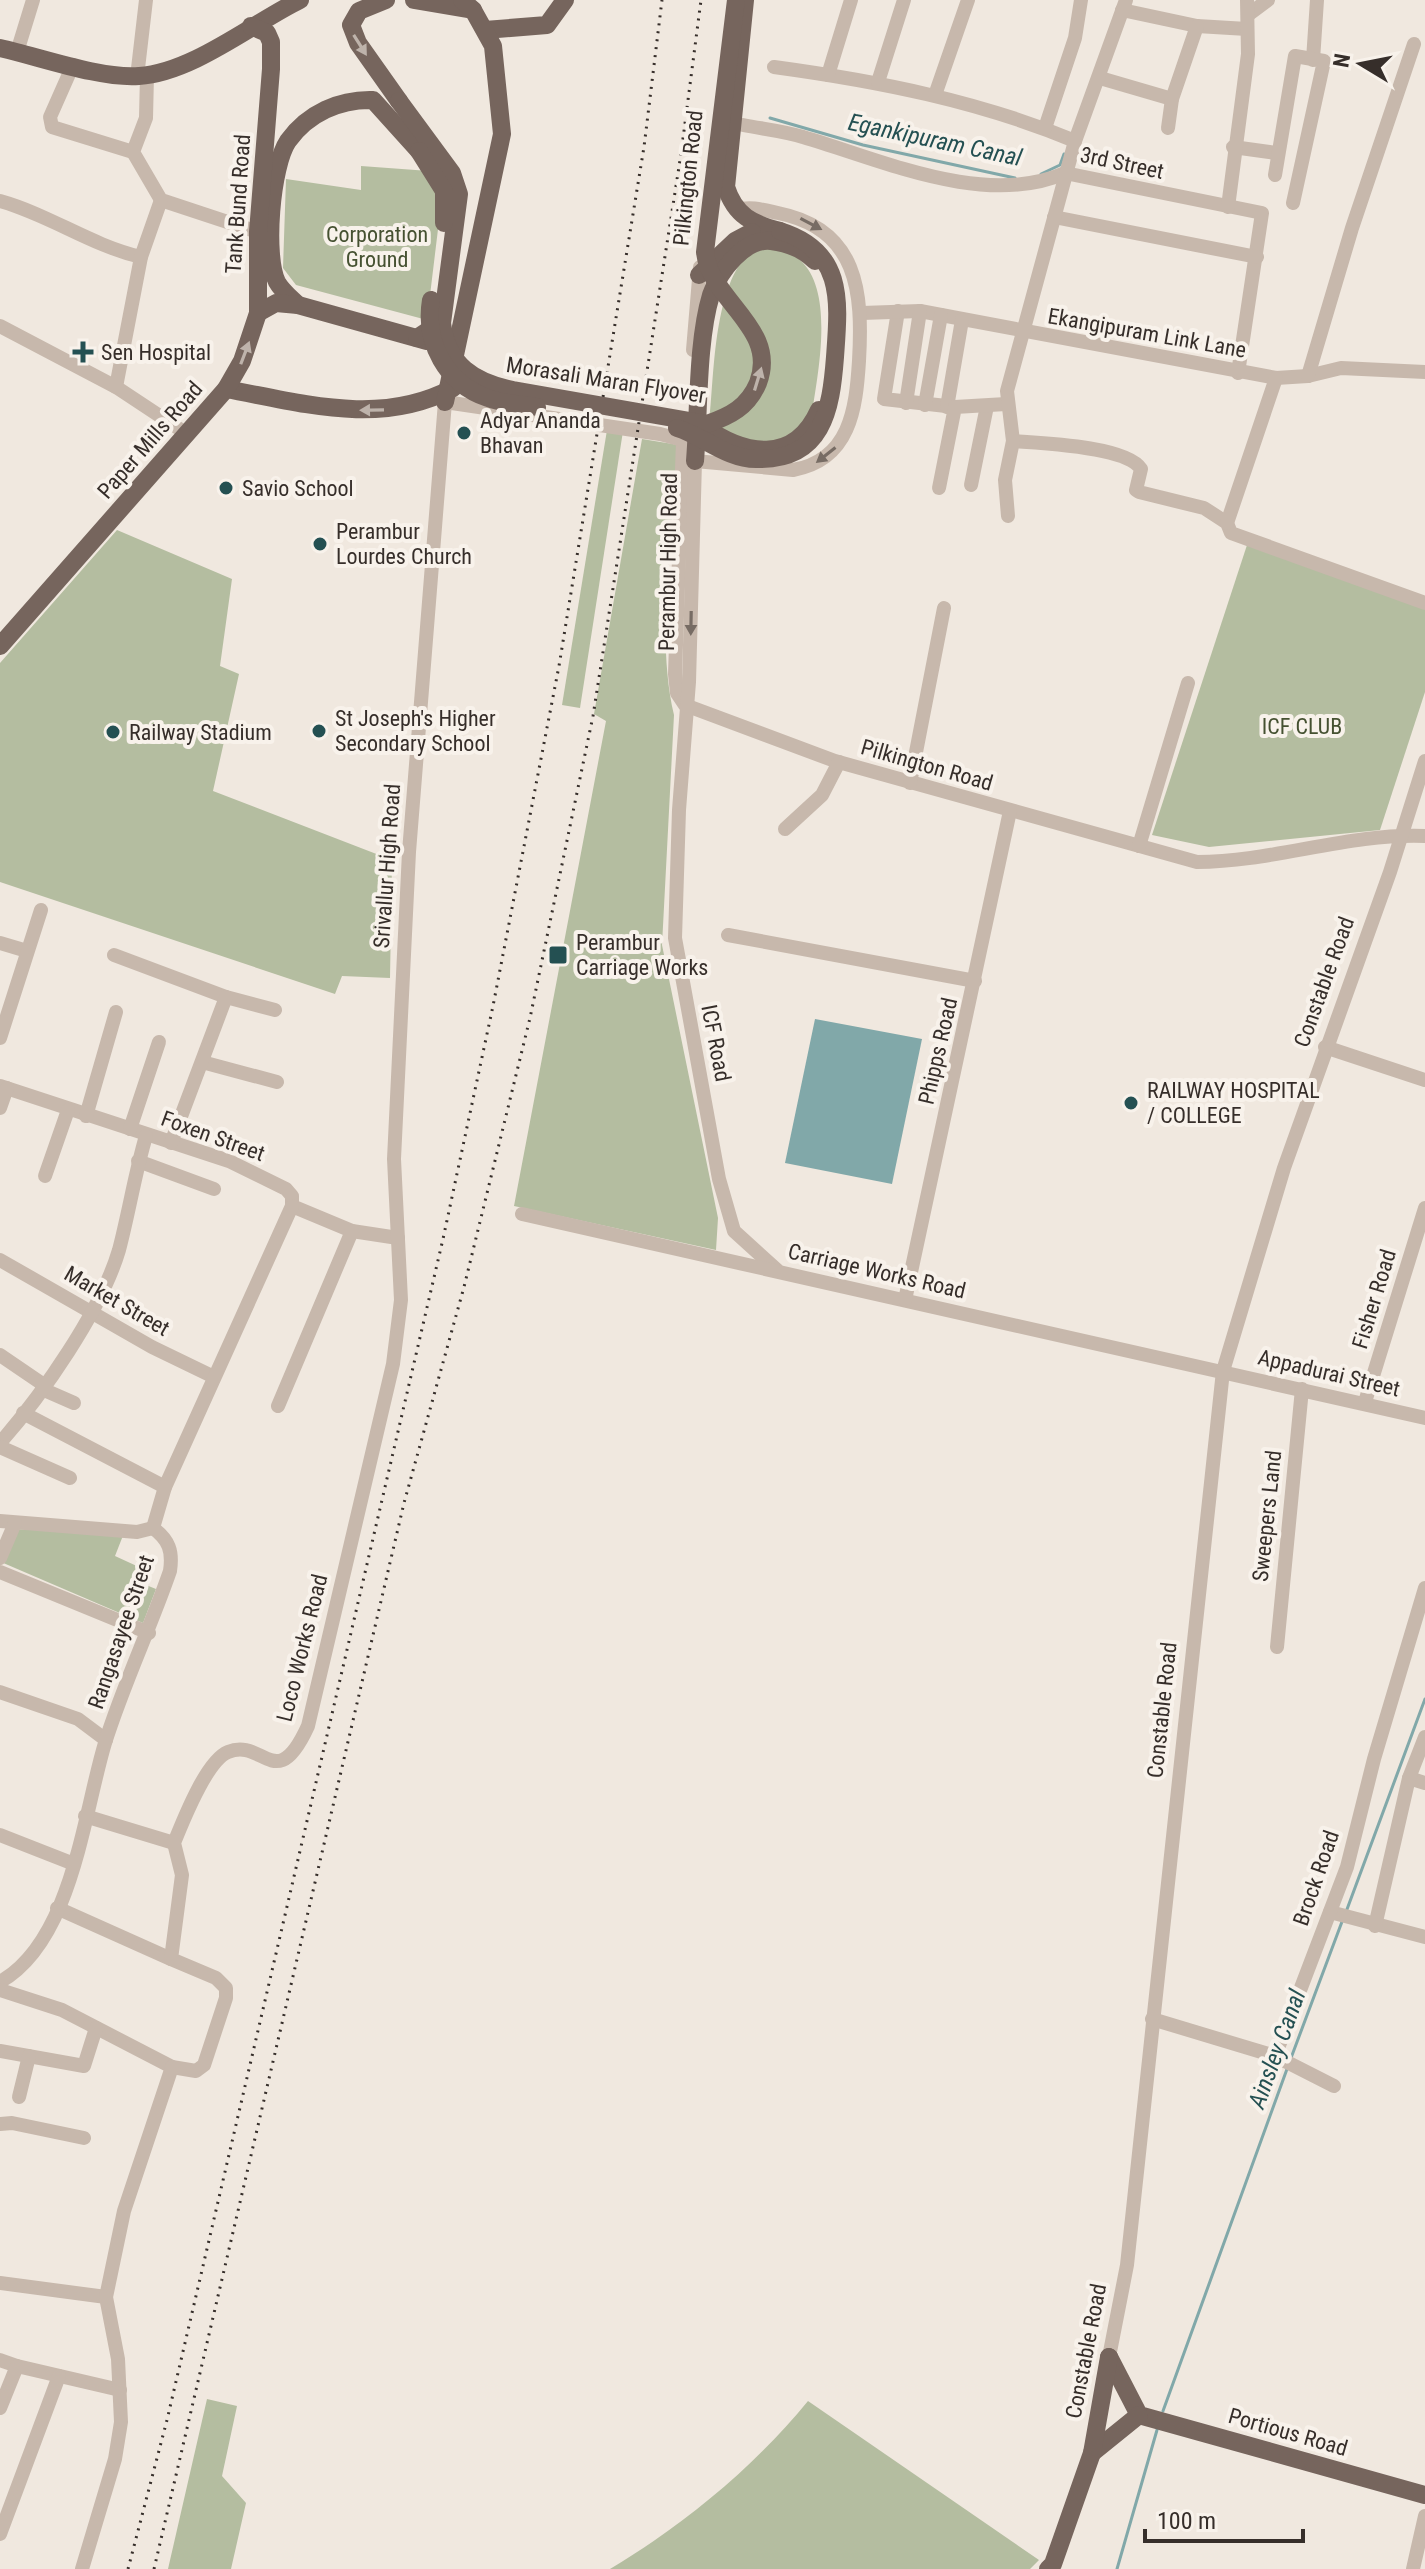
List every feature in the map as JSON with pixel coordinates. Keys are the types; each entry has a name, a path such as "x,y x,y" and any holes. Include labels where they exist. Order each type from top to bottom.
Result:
{"main road":[{"name":"Morasali Maran Flyover","path":"386,0 359,11 351,25 358,43 457,183 458,213 442,305 444,340 456,361 484,384 702,425 738,411 754,393 762,367 754,334 708,271 705,252 733,0"},
{"path":"414,0 468,5 487,33 493,46 502,134 449,351 446,397"},
{"path":"487,33 547,25 565,0"},
{"path":"736,210 726,187 745,0"},
{"path":"8,50 142,76 173,68 298,1"},
{"name":"Tank Bund Road","path":"226,389 242,361 258,313 258,232 271,42 267,33 251,26"},
{"path":"417,338 444,319 455,299 491,134 484,47 487,33"},
{"name":"Morasali Maran Flyover","path":"298,305 277,281 272,265 272,214 277,165 288,141 317,114 345,99 373,100 387,111 438,179 447,202 429,328 445,369 461,384 492,400 680,429 748,459 779,457 797,450 818,432 829,412 839,303 836,283 823,259 802,240 772,233 747,221 736,210 707,204"},
{"path":"699,275 735,241 757,230 772,233 804,251 828,283 830,309 820,408 803,435 788,444 767,450 737,445 702,425"},
{"path":"695,461 710,299 714,288 739,254 772,233"},
{"path":"258,313 276,303 298,305 417,338 449,351"},
{"name":"Paper Mills Road","path":"0,646 47,596 184,432 226,389 333,408 403,409 446,397 477,371"},
{"path":"1092,2453 1139,2415 1109,2357"},
{"name":"Constable Road","path":"1051,2567 1092,2453 1109,2357"},
{"name":"Portious Road","path":"1139,2415 1425,2495"}],"street":[{"path":"8,50 33,0"},
{"path":"133,152 146,118 142,76 146,0"},
{"name":"Pilkington Road","path":"477,371 492,379 677,415 689,409 699,275 733,0"},
{"path":"828,75 851,0"},
{"path":"878,82 904,0"},
{"path":"935,95 968,0"},
{"path":"1045,128 1075,38 1081,0"},
{"path":"1008,516 1005,480 1013,441 1006,404 1021,333 1054,217 1072,139 1100,78 1124,5 1197,26 1247,14 1268,0"},
{"path":"1313,60 1317,0"},
{"path":"1228,207 1235,174 1233,147 1248,54 1247,14"},
{"path":"1168,128 1172,99 1197,26"},
{"path":"1308,376 1352,228 1414,44"},
{"path":"1275,175 1276,153 1295,56 1324,61 1293,203"},
{"path":"73,65 50,124 133,152 161,200 258,232"},
{"path":"774,67 878,82 935,95 1072,139"},
{"path":"1100,78 1172,99"},
{"name":"3rd Street","path":"743,125 801,136 867,160 990,185 1029,185 1065,173 1262,213 1257,257"},
{"path":"1233,147 1276,153"},
{"path":"116,387 141,257 161,200"},
{"path":"0,201 31,210 111,250 141,257"},
{"name":"Perambur High Road","path":"685,705 689,682 695,461 793,470 827,455 843,439 853,419 862,313 849,263 831,237 794,216 747,207 736,210"},
{"path":"1054,217 1257,257 1238,373"},
{"path":"898,311 884,399 951,407 1006,404"},
{"path":"906,403 920,311"},
{"name":"Ekangipuram Link Lane","path":"862,313 920,311 1021,333 1276,378 1308,376 1341,368 1425,372"},
{"path":"925,405 941,315"},
{"path":"939,488 962,320"},
{"path":"0,326 116,387 184,432"},
{"path":"449,351 477,371"},
{"path":"1227,523 1276,378"},
{"path":"446,397 683,440 695,461"},
{"name":"Srivallur High Road","path":"398,1238 394,1159 409,852 446,397"},
{"path":"971,485 987,406"},
{"path":"683,440 675,674 677,693 685,705"},
{"path":"1013,441 1097,450 1136,463 1141,469 1136,490 1139,492 1204,508 1227,523 1231,533 1425,603"},
{"path":"910,783 944,608"},
{"path":"1139,846 1188,683"},
{"name":"Pilkington Road","path":"685,705 839,762 1197,862 1227,862 1375,837 1425,836"},
{"name":"ICF Road","path":"685,705 675,938 682,984 719,1179 734,1231 779,1272"},
{"name":"Constable Road","path":"1109,2357 1127,2265 1223,1371 1253,1263 1325,1047 1390,872 1399,835 1425,761"},
{"path":"785,829 822,795 839,762"},
{"name":"Phipps Road","path":"910,1301 975,981 1015,813"},
{"name":"Phipps Road","path":"910,1301 1015,813"},
{"path":"1375,837 1390,872"},
{"path":"0,1038 41,910"},
{"path":"728,935 975,981"},
{"path":"0,943 27,951"},
{"path":"114,955 226,997 275,1010"},
{"path":"171,1143 226,997"},
{"path":"86,1116 116,1012"},
{"path":"130,1129 159,1042"},
{"path":"1325,1047 1425,1080"},
{"path":"202,1062 277,1082"},
{"path":"0,1108 4,1087"},
{"name":"Foxen Street","path":"4,1087 229,1161 286,1189 292,1196 292,1206 352,1231 398,1238"},
{"path":"45,1176 68,1110"},
{"path":"70,1478 0,1445 43,1387 91,1313 118,1252 146,1136"},
{"path":"138,1161 214,1189"},
{"name":"Rangasayee Street","path":"0,1982 26,1964 49,1928 74,1864 106,1740 149,1633 173,1555 164,1536 153,1528 165,1487 292,1206"},
{"name":"Fisher Road","path":"1365,1402 1425,1208"},
{"name":"Carriage Works Road","path":"522,1214 1223,1371"},
{"path":"278,1406 352,1231"},
{"name":"Loco Works Road","path":"174,1843 214,1763 227,1752 240,1750 269,1761 283,1760 298,1749 308,1726 393,1364 401,1300 398,1238"},
{"name":"Market Street","path":"0,1260 91,1313 214,1377"},
{"path":"0,1355 43,1387 74,1403"},
{"name":"Appadurai Street","path":"1223,1371 1425,1418"},
{"name":"Sweepers Land","path":"1277,1647 1302,1389"},
{"path":"23,1413 165,1487"},
{"path":"0,1558 8,1522 137,1532 153,1528"},
{"path":"0,1572 149,1633"},
{"name":"Brock Road","path":"1285,2061 1330,1912 1347,1867 1374,1759 1425,1588"},
{"path":"0,1692 78,1719 106,1740"},
{"path":"1375,1926 1409,1778 1425,1737"},
{"path":"1409,1778 1425,1783"},
{"path":"85,1816 174,1843 182,1875 171,1959"},
{"path":"0,1835 74,1864"},
{"path":"0,1990 62,2010 172,2067 196,2071 204,2065 226,1998 226,1988 216,1978 57,1908"},
{"path":"1330,1912 1425,1937"},
{"path":"1152,2019 1285,2061 1334,2086"},
{"path":"0,2051 84,2066 96,2028"},
{"path":"19,2097 29,2056"},
{"path":"82,2569 115,2459 121,2422 118,2359 106,2297 124,2211 172,2067"},
{"path":"0,2124 12,2123 84,2138"},
{"path":"0,2283 106,2297"},
{"path":"0,2360 120,2390"},
{"path":"0,2408 17,2366"},
{"path":"0,2534 59,2376"},
{"path":"1413,2569 1425,2516"}],"green space":[{"name":"Corporation Ground","path":"361,166 429,171 440,199 427,320 296,285 283,268 286,179 361,190"},
{"path":"760,244 800,260 811,275 821,315 819,363 810,426 783,440 771,442 748,440 709,423 715,352 724,300 744,258"},
{"path":"607,430 623,431 580,708 562,705"},
{"path":"642,439 679,445 666,616 666,650 674,715 662,945 718,1218 716,1250 514,1206 606,721 594,714"},
{"name":"Railway Stadium","path":"117,530 232,579 220,666 239,674 213,791 392,860 390,978 342,976 335,994 0,882 0,663"},
{"name":"ICF CLUB","path":"1247,545 1425,601 1425,692 1380,830 1209,847 1152,835"},
{"path":"14,1529 124,1533 115,1556 152,1573 146,1585 156,1589 143,1623 1,1562"},
{"path":"207,2399 237,2406 222,2476 246,2503 231,2569 168,2569"},
{"path":"808,2401 1039,2560 1030,2569 610,2569 716,2494 764,2450"}],"water":[{"path":"815,1019 922,1039 892,1184 785,1163"}],"waterway":[{"name":"Egankipuram Canal","path":"770,118 863,145 1015,178"},
{"name":"Egankipuram Canal","path":"1041,174 1060,165 1064,154"},
{"name":"Ainsley Canal","path":"1346,1912 1425,1699"},
{"name":"Ainsley Canal","path":"1291,2058 1343,1919"},
{"name":"Ainsley Canal","path":"1163,2411 1287,2069"},
{"name":"Ainsley Canal","path":"1117,2569 1157,2430"}],"railway":[{"path":"128,2569 167,2420 443,1239 493,1006 559,666 644,147 662,0"},
{"path":"154,2569 404,1503 464,1287 530,1018 593,716 681,154 701,0"}],"place":[{"name":"Sen Hospital","path":"83,352"},
{"name":"Adyar Ananda Bhavan","path":"464,433"},
{"name":"Savio School","path":"226,488"},
{"name":"Perambur Lourdes Church","path":"320,544"},
{"name":"St Joseph's Higher Secondary School","path":"319,731"},
{"name":"Railway Stadium","path":"113,732"},
{"name":"Perambur Carriage Works","path":"558,955"},
{"name":"RAILWAY HOSPITAL / COLLEGE","path":"1131,1103"}]}
